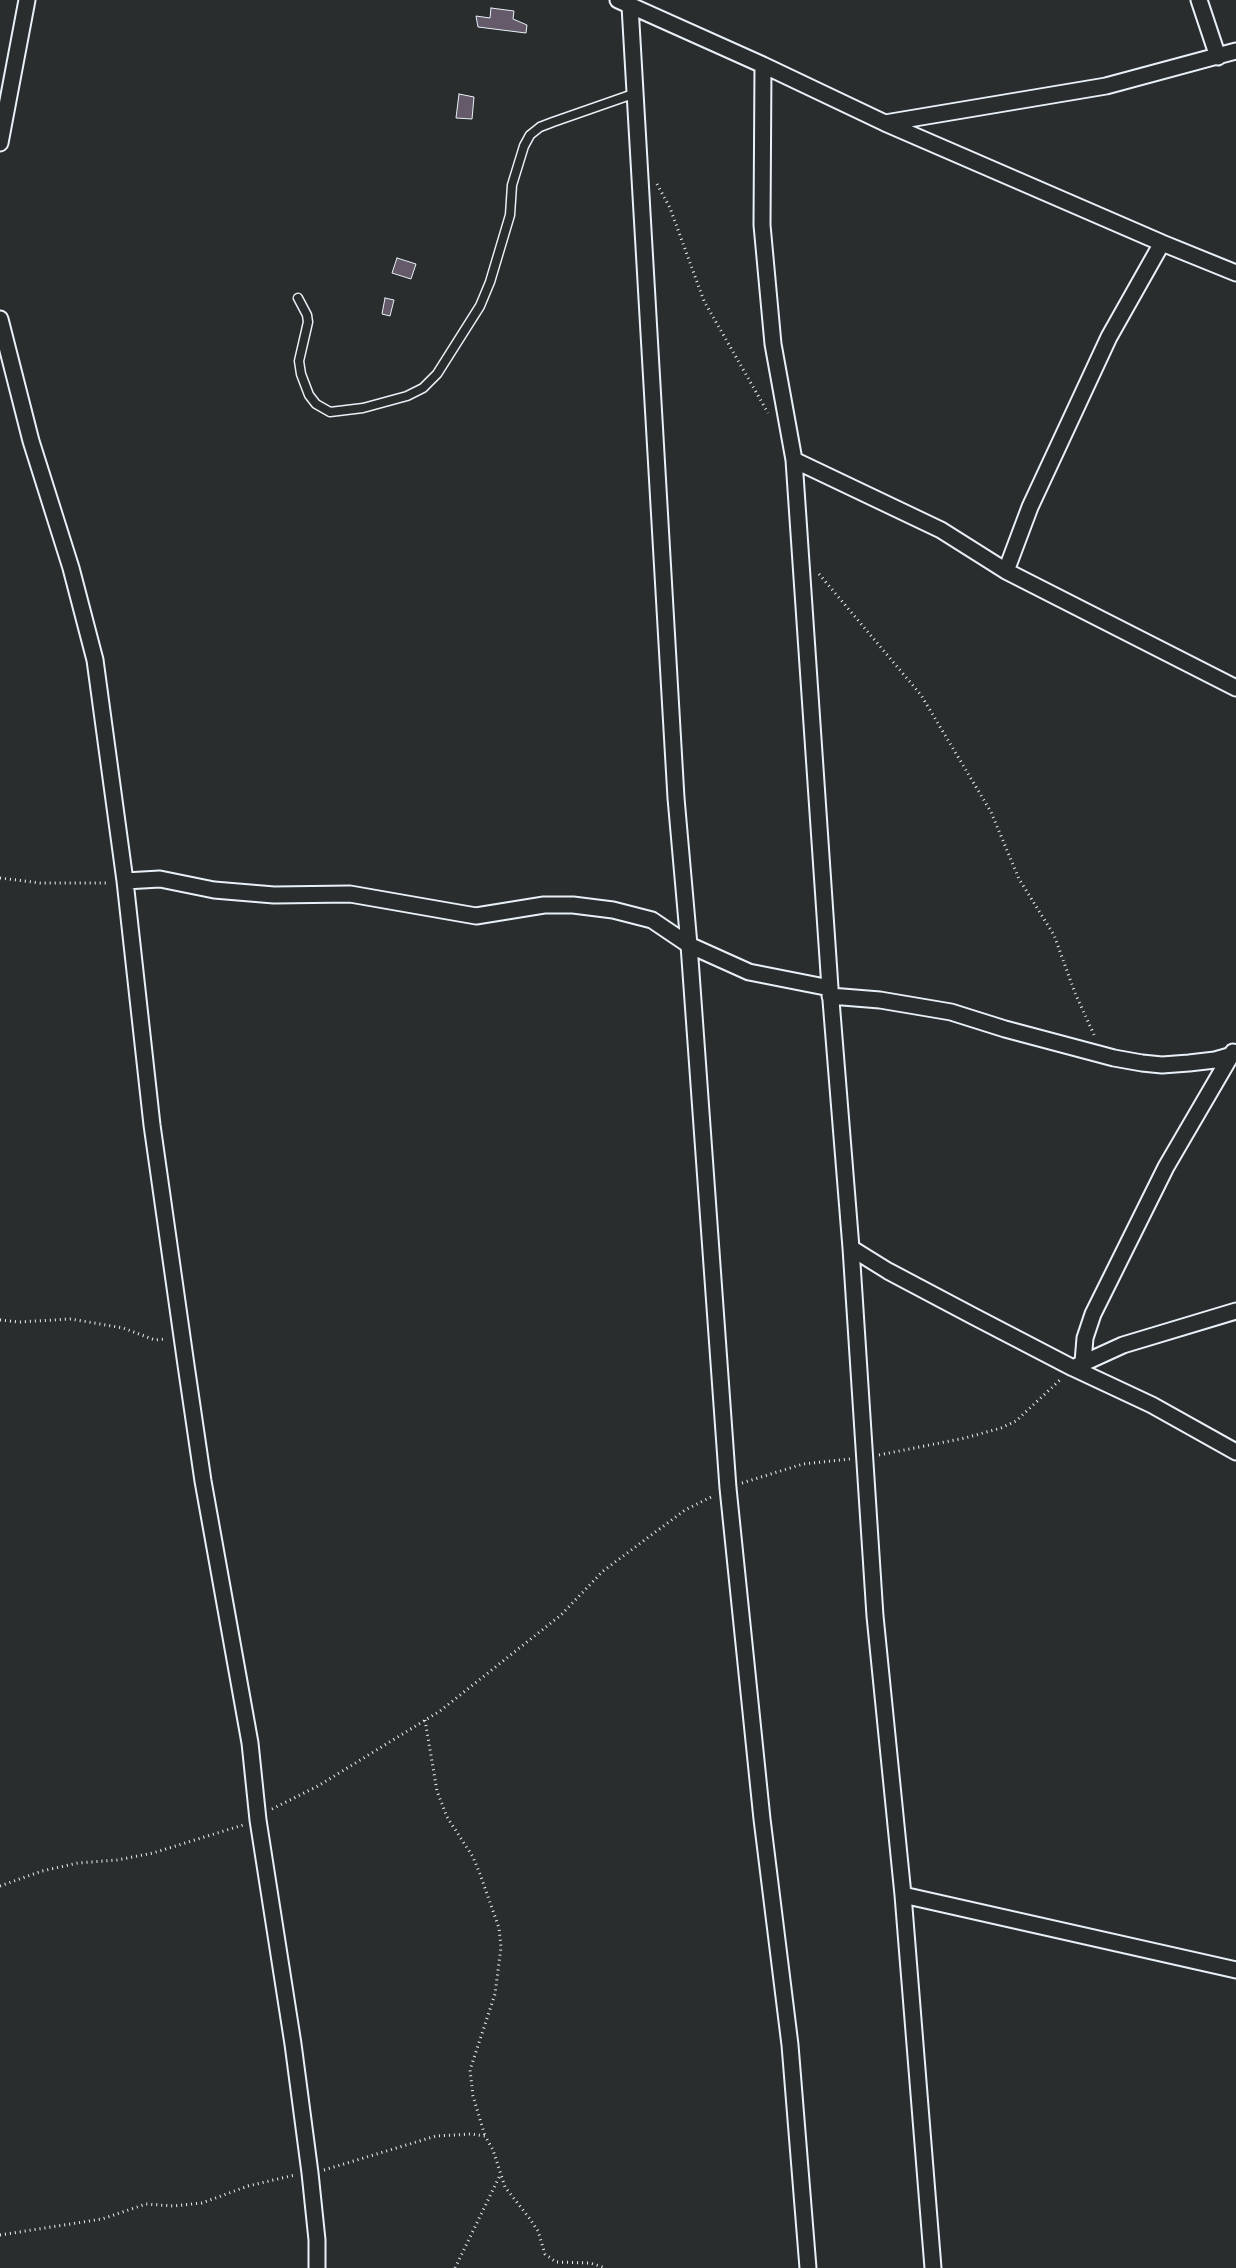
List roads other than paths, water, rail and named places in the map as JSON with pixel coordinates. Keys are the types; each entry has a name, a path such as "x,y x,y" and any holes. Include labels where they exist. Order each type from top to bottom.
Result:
{"street":[{"path":"0,143 27,0"},
{"path":"1199,0 1218,57"},
{"path":"624,3 763,65 885,123 1236,273"},
{"path":"624,3 636,94 676,798 689,945 728,1488 762,1819 790,2045 808,2268"},
{"path":"885,123 1106,86 1236,51"},
{"path":"763,65 762,224 773,344 794,460 830,992 851,1248 875,1616 903,1895 933,2268"},
{"path":"1006,571 1030,507 1109,337 1162,243"},
{"path":"0,319 31,441 71,568 95,660 125,881 152,1125 203,1481 250,1743 258,1820 293,2044 310,2173 317,2240 317,2268"},
{"path":"794,460 941,530 1006,571 1236,688"},
{"path":"125,881 160,879 214,890 274,895 350,894 476,916 544,905 573,905 612,910 652,920 689,945 749,972 830,992 951,1012 1005,1029 1101,1054 1162,1065 1189,1063 1234,1052"},
{"path":"1078,1365 1093,1314 1166,1167 1234,1052"},
{"path":"851,1248 888,1271 1078,1365 1152,1405 1236,1456"},
{"path":"1078,1365 1122,1345 1236,1311"},
{"path":"903,1895 1236,1970"}],"lane":[{"path":"298,298 307,315 308,322 299,361 301,374 309,395 320,407 330,412 362,408 407,396 423,388 437,374 480,306 490,282 510,215 512,185 524,146 530,135 540,127 636,94"}]}
